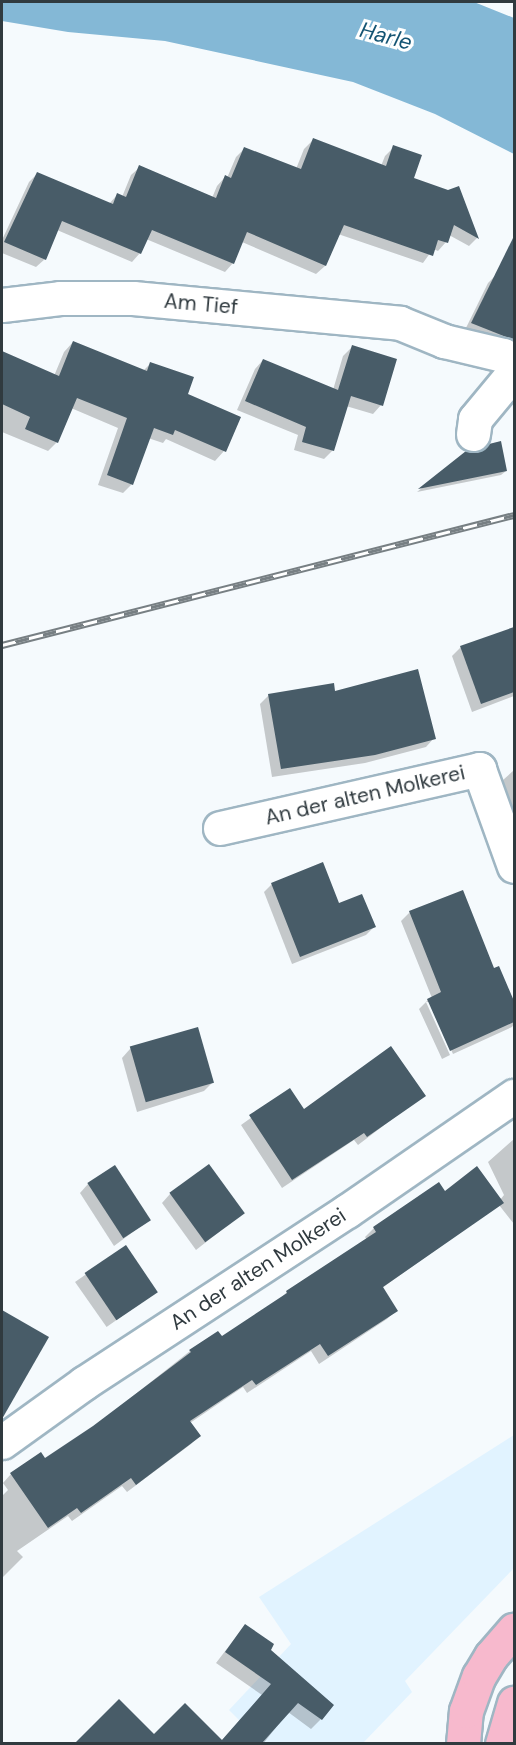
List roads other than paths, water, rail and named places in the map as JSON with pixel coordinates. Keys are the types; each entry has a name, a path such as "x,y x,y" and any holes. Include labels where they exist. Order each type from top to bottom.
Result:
{"main road":[{"path":"463,1743 465,1711 479,1676 491,1656 514,1630"},
{"path":"502,1743 514,1703"}],"street":[{"name":"Am Tief","path":"2,305 60,298 133,298 400,323 444,341 503,355 514,362"},
{"path":"472,434 475,419 514,372"},
{"name":"An der alten Molkerei","path":"220,828 479,770 514,866"},
{"name":"An der alten Molkerei","path":"2,1442 84,1383 347,1211 514,1096"}],"water":[{"name":"Harle","path":"2,2 474,2 514,18 514,154 435,114 353,82 165,41 68,32 2,21"}],"railway":[{"path":"2,645 514,515"}]}
